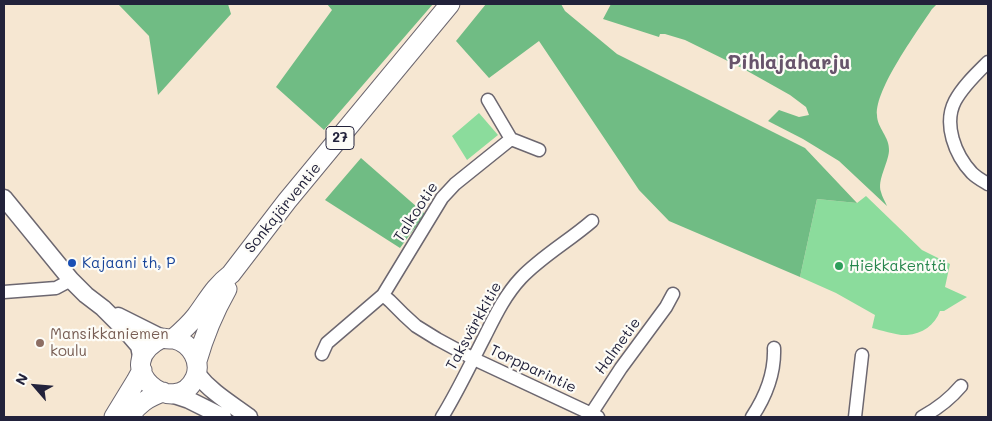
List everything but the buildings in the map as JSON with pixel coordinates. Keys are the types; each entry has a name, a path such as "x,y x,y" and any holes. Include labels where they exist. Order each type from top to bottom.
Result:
{"highway":[{"name":"Sonkajärventie","path":"168,339 184,329 196,316 221,282 231,274 287,201 450,4"},
{"name":"Sonkajärventie","path":"197,368 210,323 230,284 231,274"},
{"path":"114,417 142,363 147,348 154,342 168,339 180,342 188,347 197,368 192,384 184,390 153,395 144,400 129,417"},
{"path":"142,363 145,379 152,387 168,393"}],"main road":[{"path":"4,198 70,280 103,308 139,346 142,363"},
{"path":"103,308 141,328 168,339"},
{"path":"197,368 205,385 249,417"},
{"path":"168,393 189,400 223,417"}],"street":[{"path":"988,62 972,78 955,102 950,122 957,151 972,173 988,184"},
{"path":"488,100 511,139 539,150"},
{"name":"Talkootie","path":"322,354 327,343 383,295 442,198 455,184 511,139"},
{"name":"Taksvärkkitie","path":"442,417 509,292 546,255 592,222"},
{"path":"4,292 56,288 70,280"},
{"name":"Halmetie","path":"592,416 621,368 666,307 673,294"},
{"name":"Torpparintie","path":"383,295 416,326 437,339 592,416"},
{"path":"752,417 769,385 775,361 774,348"},
{"path":"855,417 862,355"},
{"path":"922,417 939,407 960,386"}],"green space":[{"path":"118,4 228,4 231,14 158,95 149,36"},
{"path":"327,4 433,4 324,130 276,87 332,10"},
{"path":"486,4 561,4 565,11 617,54 805,148 857,203 817,199 800,277 669,221 639,190 539,41 489,78 456,41"},
{"path":"611,4 937,4 898,61 878,104 877,115 879,124 889,146 880,182 882,196 887,206 839,161 768,121 779,110 799,117 809,115 806,107 790,95 742,68 685,40 665,34 660,34 659,37 603,19"},
{"path":"479,113 498,135 467,160 452,136"},
{"path":"361,158 425,214 400,248 325,200"},
{"path":"866,196 922,250 950,264 945,287 967,297 944,311 940,311 935,321 923,331 904,335 872,328 875,315 836,293 800,277 817,199 857,203"}],"place":[{"name":"Kajaani th, P","path":"72,263"},
{"name":"Hiekkakenttä","path":"839,266"},
{"name":"Mansikkaniemen koulu","path":"40,343"}],"district":[{"name":"Pihlajaharju","path":"789,63"}]}
